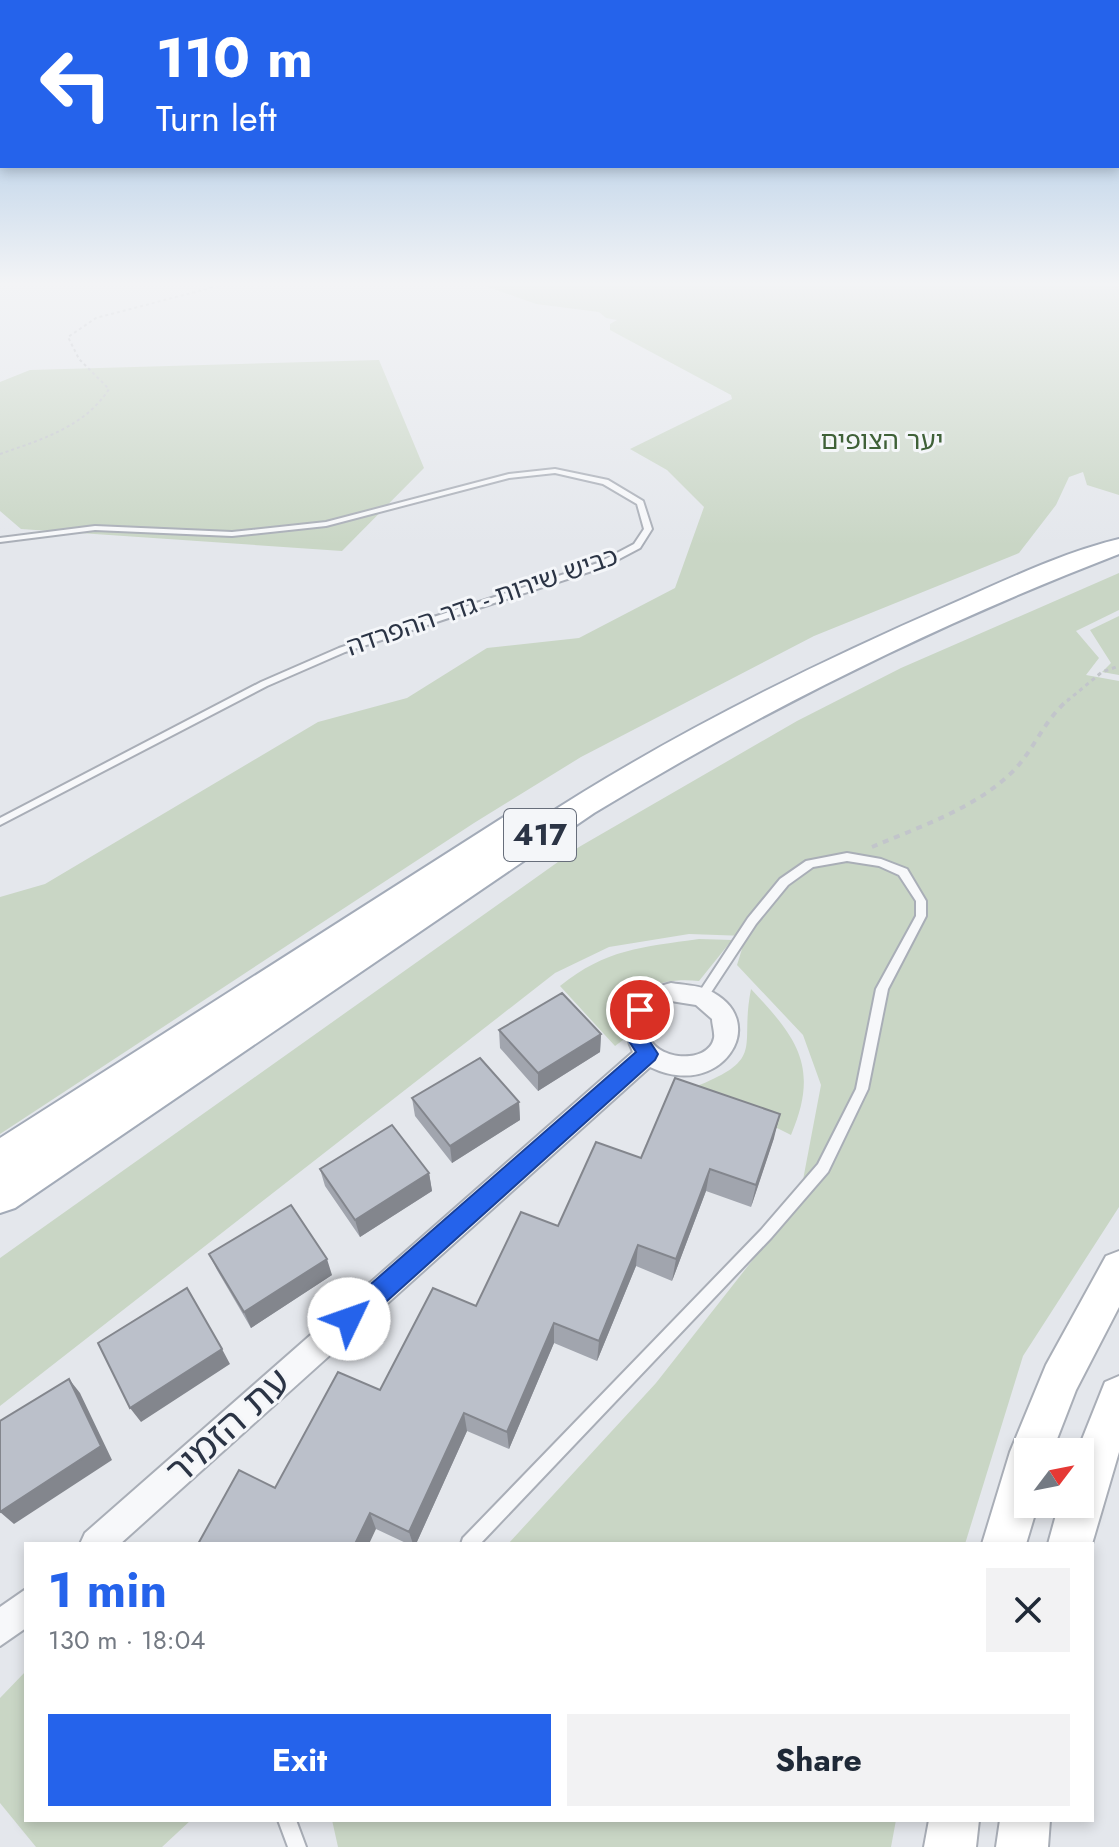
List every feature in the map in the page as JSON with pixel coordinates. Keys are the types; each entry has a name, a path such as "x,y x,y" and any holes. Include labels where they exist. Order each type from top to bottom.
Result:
{"main road":[{"name":"417","path":"0,1159 540,809 706,709 935,598 1119,527"},
{"name":"417","path":"0,1195 666,755 782,692 967,603 1119,546"},
{"path":"1037,1438 1060,1379 1119,1269"},
{"path":"1071,1542 1085,1487 1119,1396"},
{"path":"1005,1542 1014,1510"},
{"path":"950,1847 954,1822"},
{"path":"1022,1847 1025,1822"}],"street":[{"path":"671,992 702,997 723,1015 728,1028 727,1041 720,1053 709,1062 677,1067 648,1054 635,1035 635,1021 644,1004 671,992"},
{"name":"עת הזמיר","path":"98,1542 648,1054"},
{"path":"0,1629 24,1608"}],"lane":[{"name":"כביש שירות - גדר ההפרדה","path":"0,540 95,528 232,534 289,529 326,524 509,476 555,471 605,482 640,503 648,529 637,546 601,565 342,650 264,684 0,822"},
{"path":"471,1542 766,1234 823,1168 850,1121 862,1089 882,989 921,916 921,901 903,872 847,857 810,864 784,882 752,921 702,997"},
{"path":"288,1822 297,1847"}],"path":[{"path":"0,454 66,426 103,402 109,389 92,372"},
{"path":"847,857 962,808 1016,768 1056,710 1102,672 1119,666"}],"green space":[{"path":"25,372 384,372 424,468 342,551 21,529 0,511 0,382"},
{"name":"יער הצופים","path":"689,372 1119,372 1119,495 1087,485 1083,472 1069,477 1056,505 1019,553 814,636 581,757 474,823 0,1134 0,897 45,884 318,722 407,698 487,648 579,638 675,588 704,507 667,470 630,449 732,399 731,395"},
{"path":"1119,573 1119,610 1076,631 1099,658 1086,675 1119,681 1119,1207 1023,1356 966,1542 510,1542 656,1383 799,1201 821,1085 803,1035 737,965 746,936 689,934 609,947 555,973 0,1406 0,1258 579,847 797,721 901,668"},
{"path":"1119,616 1119,675 1102,672 1111,663 1090,630"},
{"path":"699,939 732,940 699,981 664,982 636,997 623,1017 627,1037 615,1046 560,986 609,957"},
{"path":"751,989 781,1023 799,1055 803,1090 791,1135 695,1087 718,1077 741,1059 746,1050"},
{"path":"24,1673 24,1822 189,1822 162,1847 36,1847 0,1803 0,1698"},
{"path":"332,1822 896,1822 891,1847 338,1847"}],"building":[{"path":"562,993 601,1034 538,1073 499,1030"},
{"path":"480,1058 519,1102 450,1146 412,1098"},
{"path":"675,1078 780,1114 756,1185 710,1169 676,1259 638,1245 599,1341 554,1323 507,1432 464,1413 409,1532 370,1513 356,1542 199,1542 239,1470 275,1488 338,1372 380,1390 433,1288 476,1306 521,1212 558,1226 596,1142 641,1158"},
{"path":"392,1125 429,1173 355,1220 320,1169"},
{"path":"291,1205 327,1259 244,1312 209,1254"},
{"path":"187,1288 222,1349 130,1408 98,1343"},
{"path":"69,1379 101,1446 0,1512 0,1421"}],"route":[{"path":"349,1319 648,1054 635,1035 635,1021 640,1010"}]}
